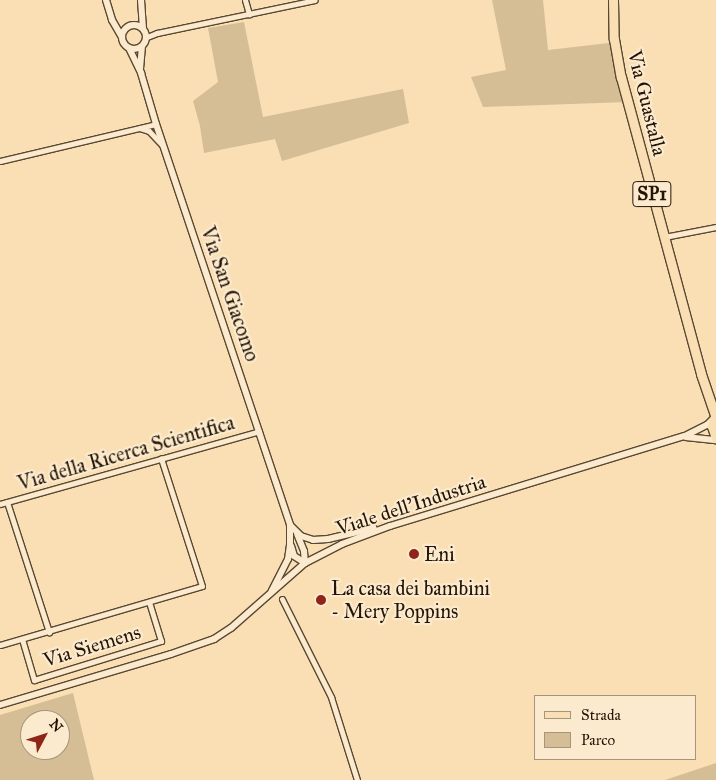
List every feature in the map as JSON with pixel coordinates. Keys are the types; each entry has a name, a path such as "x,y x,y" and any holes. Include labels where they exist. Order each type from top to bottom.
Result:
{"main road":[{"name":"Via Guastalla","path":"613,0 614,39 621,77 715,416 712,426 716,439"},
{"name":"Via Guastalla","path":"706,385 716,395"}],"street":[{"path":"106,0 110,14 129,48 142,47 147,37 157,33 315,0"},
{"path":"141,0 144,29 147,37"},
{"path":"245,0 249,14"},
{"path":"110,14 121,25 131,25 157,33"},
{"path":"122,37 124,31 142,14"},
{"name":"Via San Giacomo","path":"140,73 142,47"},
{"name":"Via San Giacomo","path":"129,48 140,73 290,525 288,559 270,594"},
{"path":"0,161 156,124"},
{"path":"138,128 148,132 163,145"},
{"path":"664,237 716,227"},
{"name":"Viale dell'Industria","path":"0,705 171,654 214,639 231,628 305,564 342,544 390,526 685,436 707,425 715,416"},
{"name":"Via della Ricerca Scientifica","path":"0,504 259,432"},
{"name":"Viale dell'Industria","path":"685,436 716,439"},
{"path":"0,645 202,586 161,458"},
{"path":"7,502 49,632"},
{"name":"Via San Giacomo","path":"290,525 296,532 304,551 305,564"},
{"path":"296,532 308,539 318,540 390,526"},
{"path":"290,545 294,556 305,564"},
{"path":"282,599 332,697 357,780"},
{"name":"Via Siemens","path":"22,639 34,680 161,641 149,602"}],"green space":[{"path":"492,0 543,0 548,50 609,43 612,40 627,102 483,107 471,77 506,70"},
{"path":"244,22 263,117 403,89 409,123 282,161 275,139 204,153 200,126 193,101 218,82 208,28"},
{"path":"73,693 94,780 0,780 0,715"},
{"path":"716,763 716,780 665,780"}],"place":[{"name":"Eni","path":"414,554"},
{"name":"La casa dei bambini - Mery Poppins","path":"321,600"}]}
